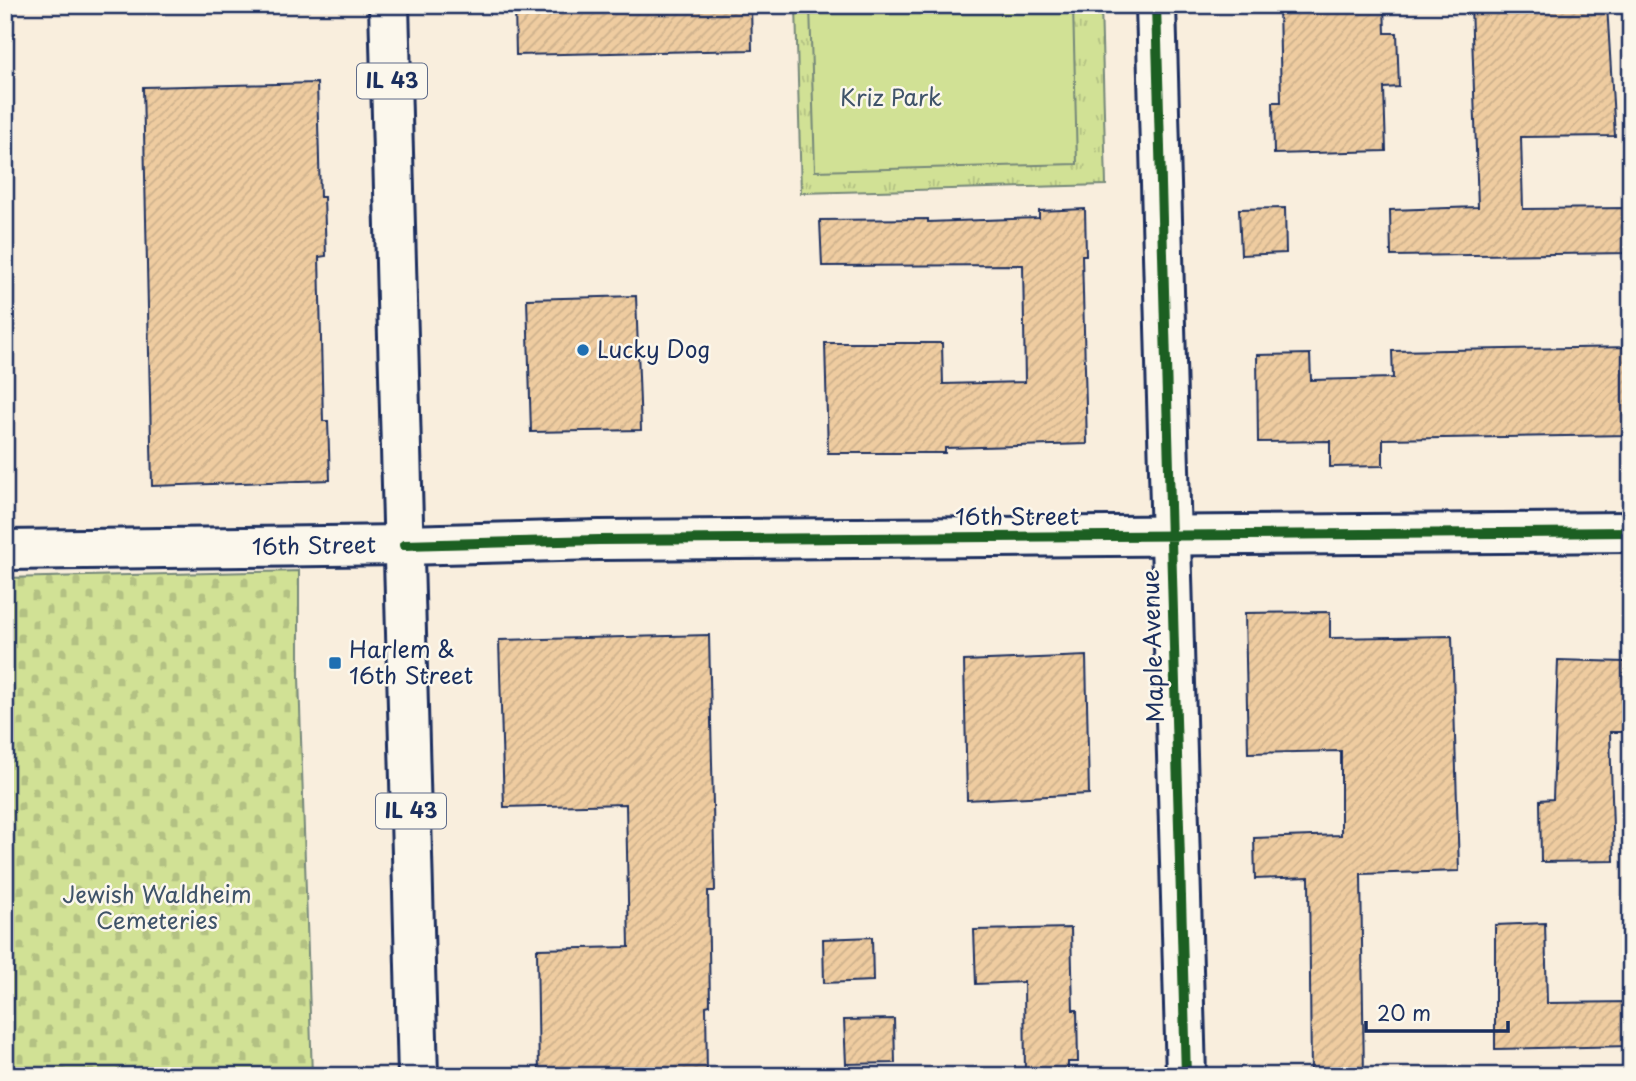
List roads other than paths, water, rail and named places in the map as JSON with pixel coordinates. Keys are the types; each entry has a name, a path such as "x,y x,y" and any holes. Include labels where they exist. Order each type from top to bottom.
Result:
{"street":[{"name":"IL 43","path":"389,5 418,1076"},
{"name":"Maple Avenue","path":"1156,5 1186,1076"},
{"name":"16th Street","path":"5,550 612,540 1631,532"}],"place":[{"name":"Lucky Dog","path":"583,350"},
{"name":"Harlem & 16th Street","path":"335,663"}],"park label":[{"name":"Kriz Park","path":"891,98"},
{"name":"Jewish Waldheim Cemeteries","path":"157,908"}]}
